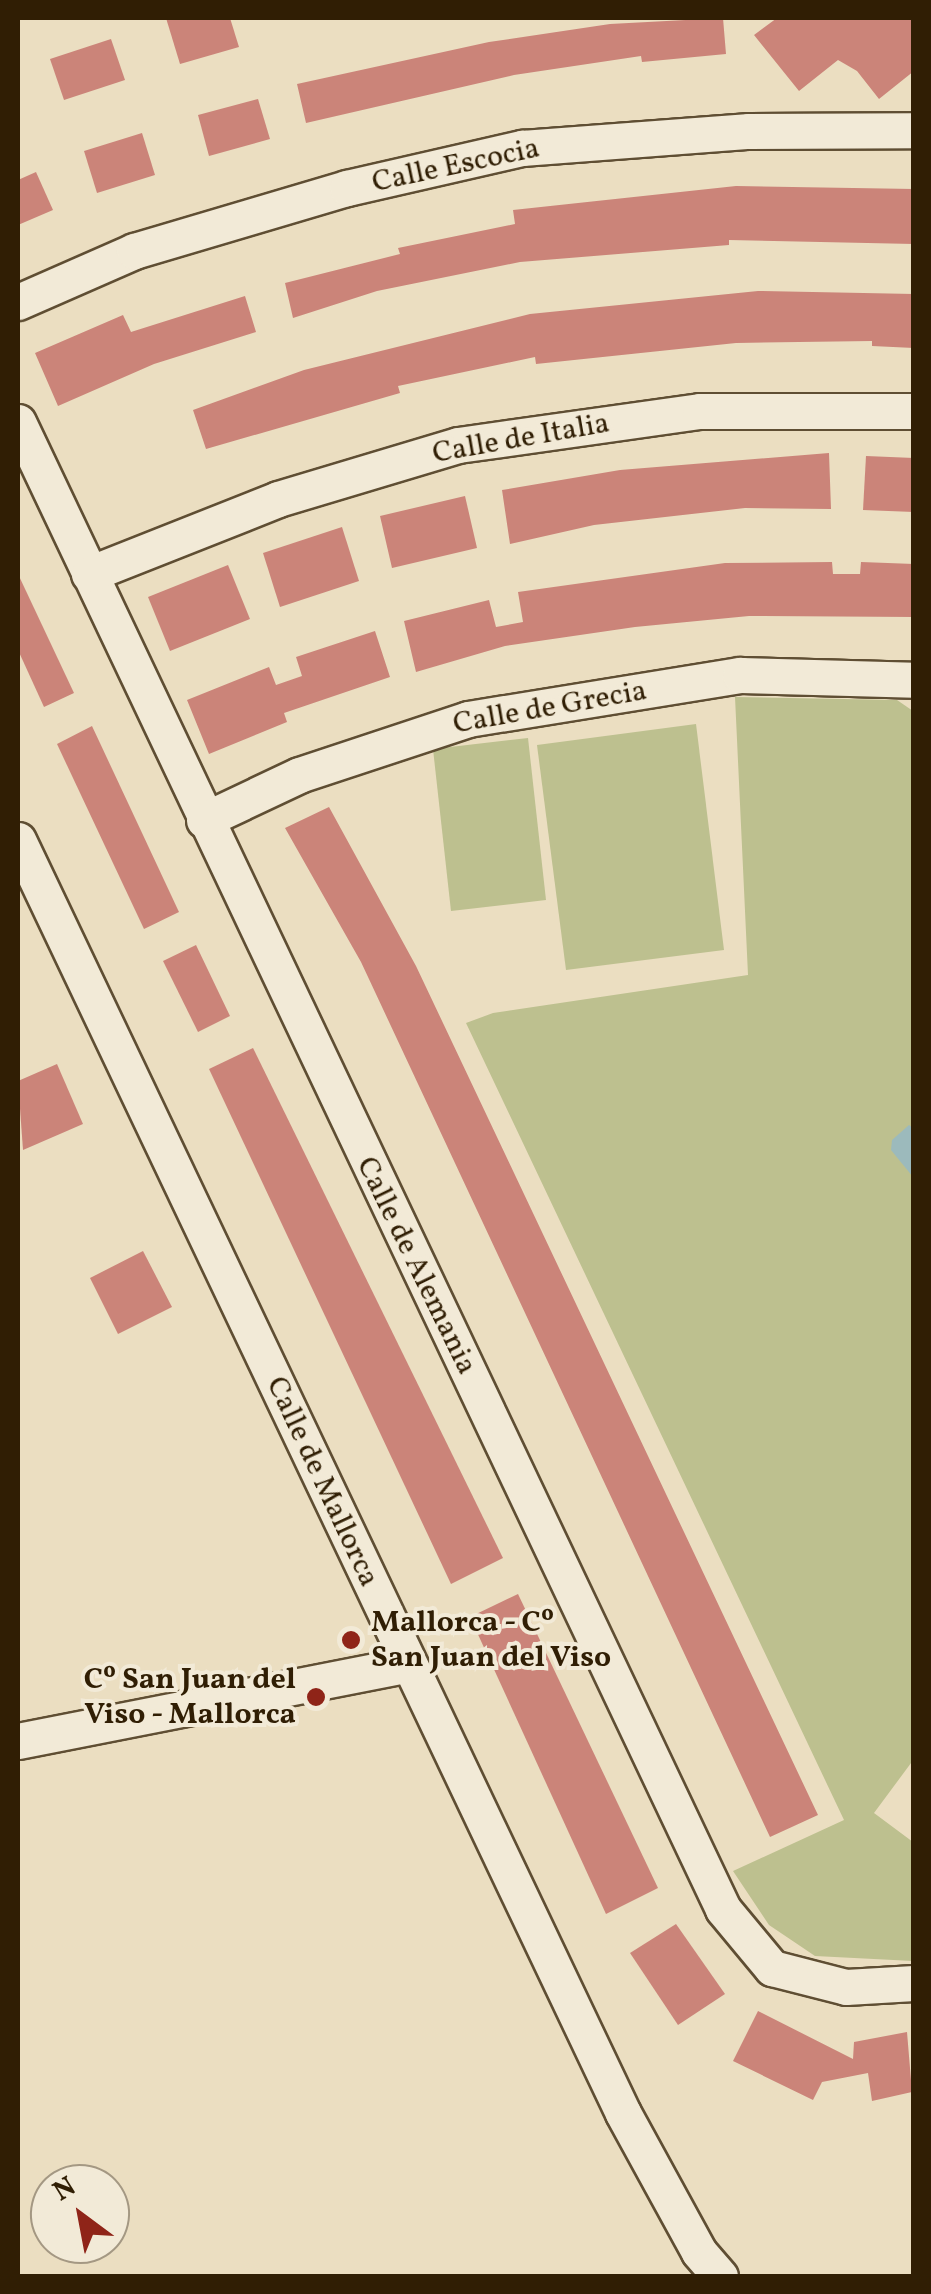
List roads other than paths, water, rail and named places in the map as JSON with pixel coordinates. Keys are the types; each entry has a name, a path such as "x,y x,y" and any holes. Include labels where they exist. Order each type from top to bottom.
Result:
{"street":[{"name":"Calle Escocia","path":"18,302 134,251 347,188 522,148 749,131 914,130"},
{"name":"Calle de Italia","path":"89,574 278,500 458,445 700,411 914,410"},
{"name":"Calle de Alemania","path":"18,422 723,1909 772,1968 846,1988 914,1983"},
{"name":"Calle de Grecia","path":"204,820 299,774 468,719 740,676 914,680"},
{"name":"Calle de Mallorca","path":"18,840 405,1665 623,2113 699,2252 720,2276"},
{"path":"18,1741 405,1665"}],"water":[{"path":"909,1125 913,1128 913,1177 891,1150 892,1140"}],"place":[{"name":"Mallorca - Cº San Juan del Viso","path":"351,1640"},
{"name":"Cº San Juan del Viso - Mallorca","path":"316,1697"}]}
